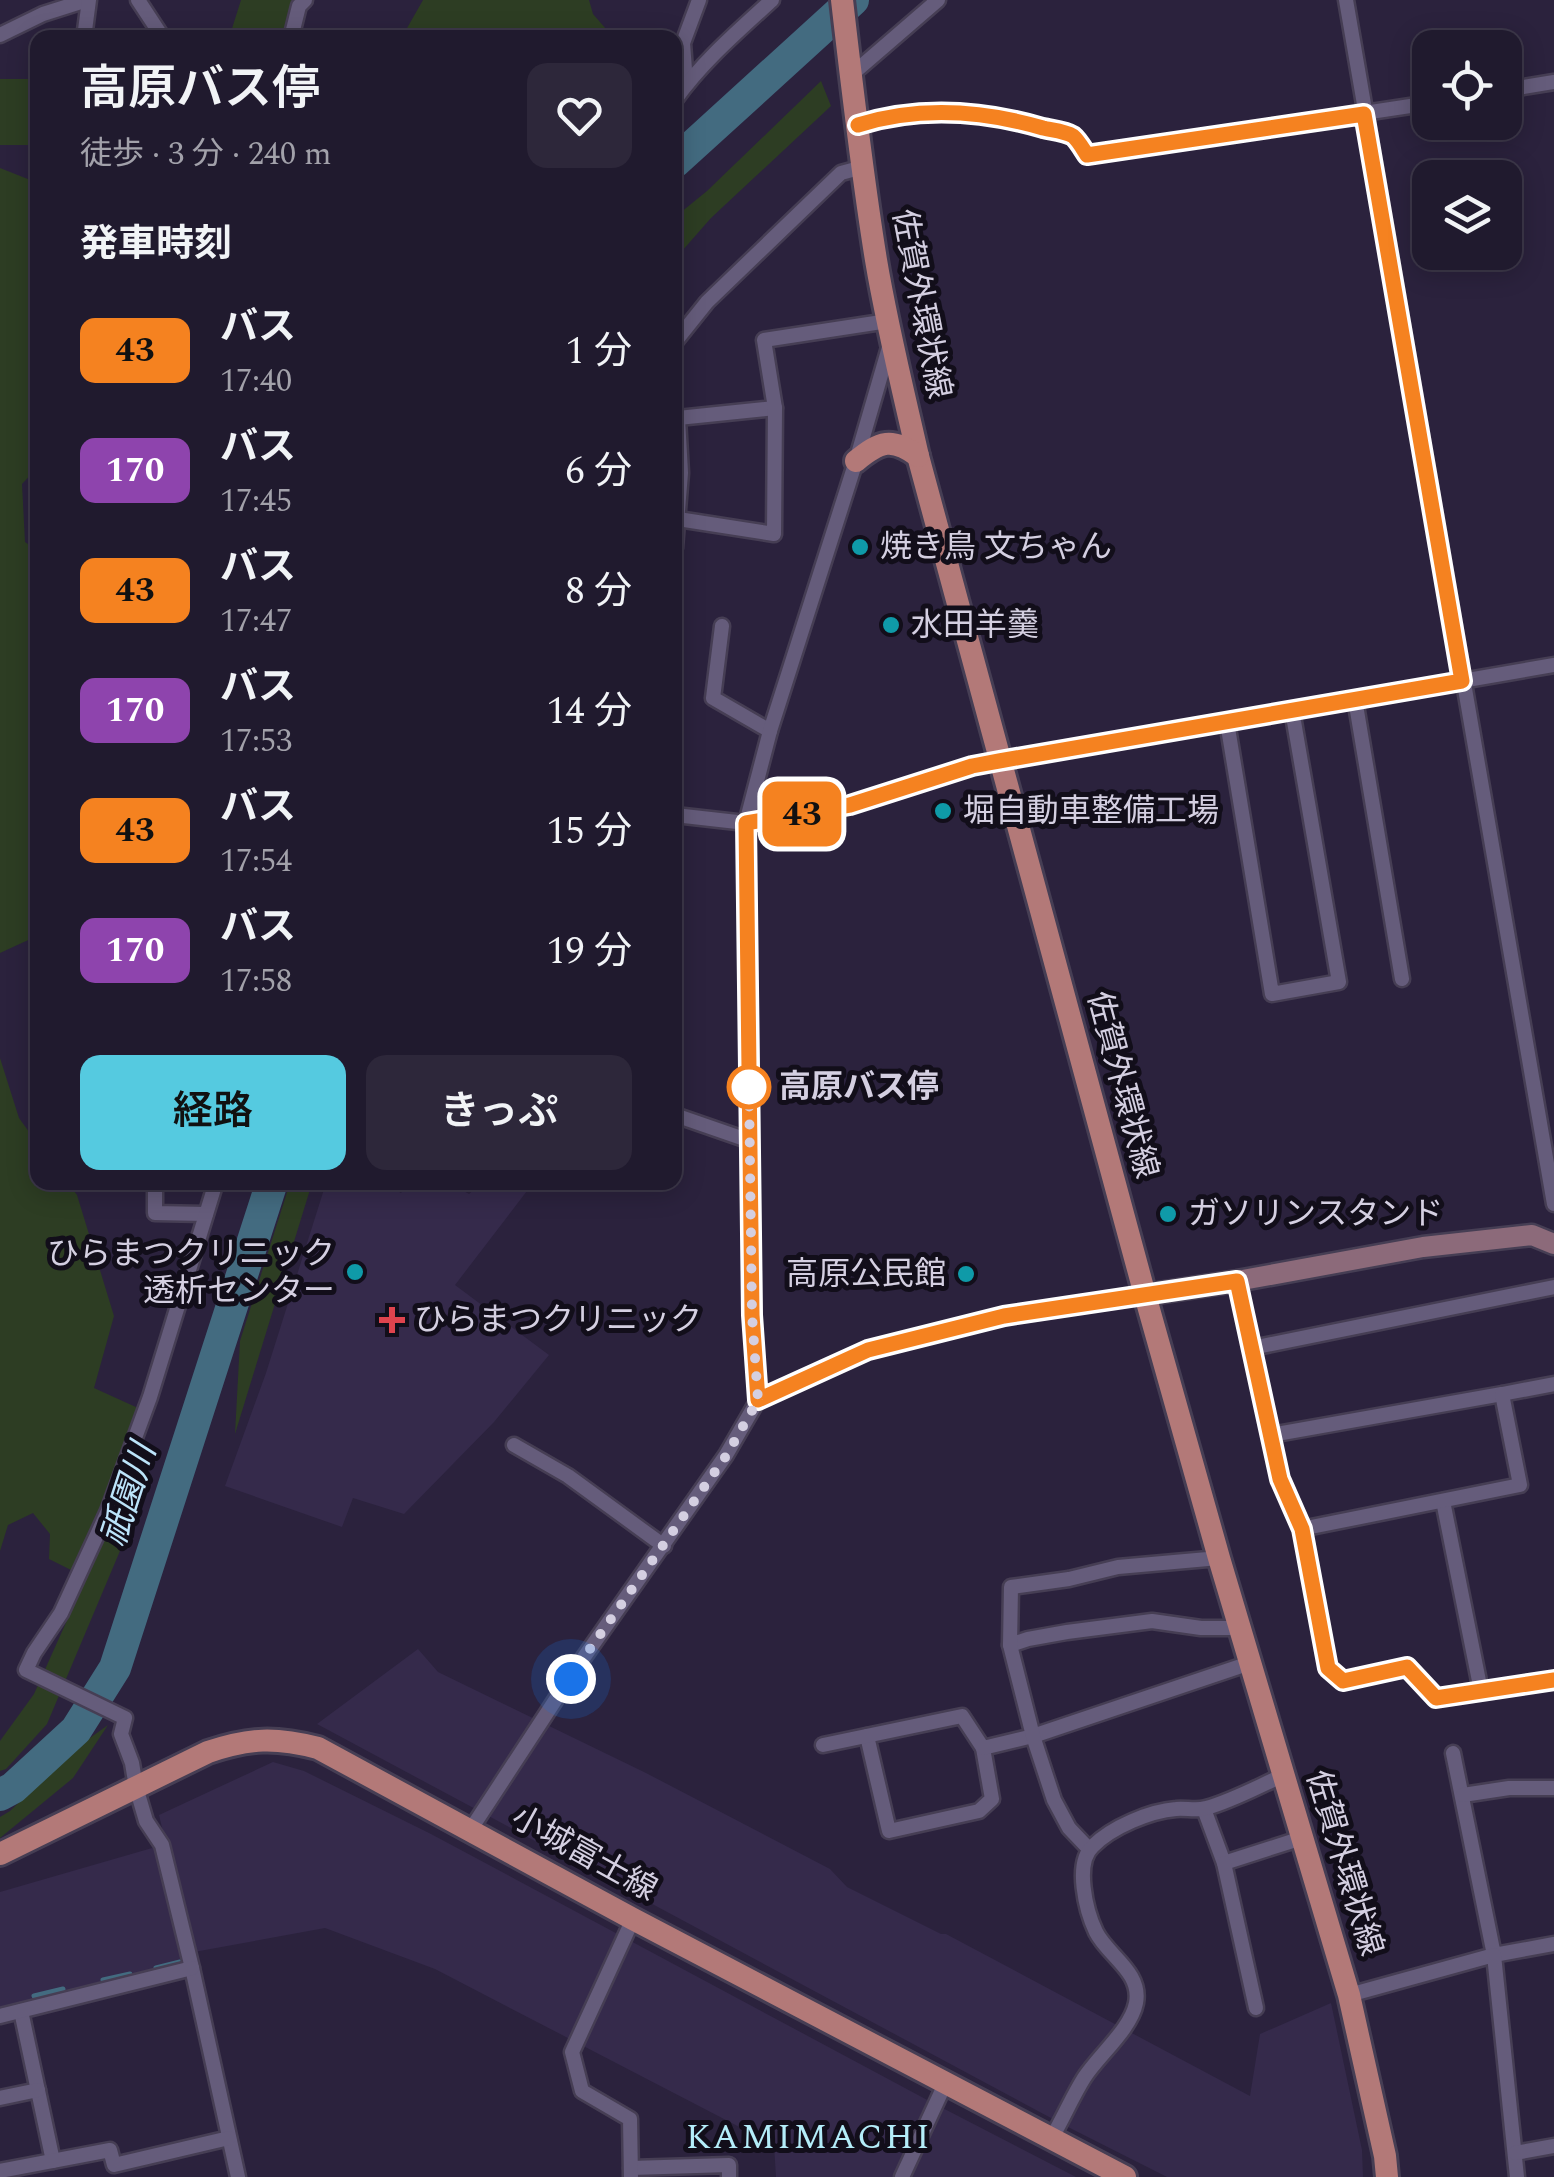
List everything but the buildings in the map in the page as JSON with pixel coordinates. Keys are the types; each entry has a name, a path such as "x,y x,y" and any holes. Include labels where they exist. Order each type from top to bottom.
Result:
{"main road":[{"name":"佐賀外環状線","path":"842,0 889,330 918,456 1218,1558 1349,1995 1387,2177"},
{"path":"856,461 874,446 888,443 902,445 918,456"},
{"name":"小城富士線","path":"0,1854 208,1752 237,1742 268,1739 318,1748 1125,2177"}],"street":[{"path":"0,34 43,14 88,0 85,30"},
{"path":"138,0 159,30"},
{"path":"292,30 305,0"},
{"path":"686,84 684,43 699,0"},
{"path":"682,90 772,0"},
{"path":"850,76 938,0"},
{"path":"1346,0 1554,1204"},
{"path":"1522,87 1554,82"},
{"path":"858,125 926,111 966,112 1074,136 1087,155 1412,105"},
{"path":"682,333 707,302 841,173 863,166"},
{"path":"471,1830 575,1670 726,1456 758,1400 752,1315 746,823 770,731 856,461 889,330 764,340 774,408 774,534 682,520"},
{"path":"682,416 774,408"},
{"path":"722,626 713,698 770,731"},
{"path":"682,816 746,823 850,805 972,766 1554,665"},
{"path":"1355,700 1402,980"},
{"path":"1227,722 1272,994 1340,982 1292,710"},
{"path":"682,1117 750,1141"},
{"path":"154,1190 156,1214 206,1214"},
{"path":"214,1190 150,1398 108,1510 61,1613 26,1670 125,1718 121,1734 146,1821 162,1845 238,2177"},
{"path":"758,1400 868,1350 1004,1316 1237,1281 1423,1246 1532,1235 1553,1238"},
{"path":"1237,1281 1280,1479 1302,1529 1328,1668 1343,1681 1407,1667 1436,1698 1554,1680"},
{"path":"1252,1348 1554,1287"},
{"path":"1271,1435 1554,1384"},
{"path":"1302,1529 1520,1485 1502,1394"},
{"path":"514,1444 568,1476 664,1546"},
{"path":"1443,1502 1481,1691"},
{"path":"1089,1849 1069,1828 1054,1800 1033,1736 1010,1646 1011,1587 1118,1567 1218,1558"},
{"path":"1010,1646 1048,1636 1152,1621 1201,1628 1239,1628"},
{"path":"983,1748 1033,1736 1250,1662"},
{"path":"823,1745 962,1716 983,1748 992,1799 979,1811 889,1832 867,1736"},
{"path":"1453,1753 1494,1954 1517,2177"},
{"path":"1051,2138 1084,2078 1131,2018 1136,2004 1130,1974 1096,1933 1082,1876 1089,1849 1107,1834 1153,1812 1204,1809 1284,1775"},
{"path":"1463,1795 1509,1788 1554,1788"},
{"path":"1204,1809 1224,1864 1256,2008"},
{"path":"1224,1864 1302,1838"},
{"path":"634,1918 572,2052 582,2091 630,2119 631,2172 729,2164 730,2177"},
{"path":"1349,1995 1494,1954 1554,1944"},
{"path":"0,2016 192,1968"},
{"path":"20,2010 53,2161"},
{"path":"902,2177 945,2084"},
{"path":"0,2098 38,2090"},
{"path":"0,2171 110,2150 114,2165 229,2138"},
{"path":"1514,2154 1554,2146"}],"shaded area":[{"name":"ひらまつクリニック","path":"324,1190 528,1190 455,1285 549,1355 494,1422 404,1514 353,1498 342,1527 225,1486 266,1373"},
{"path":"418,1649 438,1672 646,1773 830,1869 847,1887 946,1934 1250,2096 1260,2034 1331,2003 1362,2150 1363,2177 1167,2177 317,1724"},
{"path":"273,1762 304,1771 431,1834 1076,2177 776,2177 774,2145 435,1969 325,1928 194,1952 180,1965 0,2010 0,1892 166,1844 159,1815"}],"green space":[{"path":"241,0 296,0 285,30 232,30"},
{"path":"423,0 589,0 593,14 607,30 406,30"},
{"path":"0,79 30,79 30,145 0,145"},
{"path":"821,81 831,106 711,218 682,251 682,211"},
{"path":"0,168 30,180 30,475 22,484 25,542 30,545 30,939 0,953"},
{"path":"0,1058 19,1118 30,1133 30,1190 73,1190 77,1195 114,1316 94,1388 138,1408 75,1572 49,1559 50,1534 33,1513 8,1525 0,1551"},
{"path":"288,1190 310,1190 235,1434 240,1341"},
{"path":"126,1489 125,1539 47,1724 0,1771 0,1741 34,1694"},
{"path":"108,1725 73,1778 0,1838 0,1817 76,1748"}],"waterway":[{"name":"祇園川","path":"682,156 853,0"},
{"name":"祇園川","path":"0,1795 13,1788 76,1730 115,1668 269,1190"},
{"path":"156,1968 180,1962"},
{"path":"103,1980 130,1974"},
{"path":"34,1996 63,1989"}],"bus line":[{"name":"43","path":"858,125 926,111 966,112 1074,136 1087,155 1364,114 1462,681 972,766 850,805 746,823 752,1315 758,1400 868,1350 1004,1316 1237,1281 1280,1479 1302,1529 1328,1668 1343,1681 1407,1667 1436,1698 1554,1680"}],"place":[{"name":"焼き鳥 文ちゃん","path":"860,547"},
{"name":"水田羊羹","path":"891,625"},
{"name":"堀自動車整備工場","path":"943,811"},
{"name":"高原バス停","path":"749,1087"},
{"name":"ガソリンスタンド","path":"1168,1214"},
{"name":"ひらまつクリニック 透析センター","path":"355,1272"},
{"name":"高原公民館","path":"966,1274"},
{"name":"ひらまつクリニック","path":"392,1320"}],"district":[{"name":"KAMIMACHI","path":"809,2137"}],"route":[{"path":"571,1679 726,1456 758,1400 752,1315 749,1087"}]}
